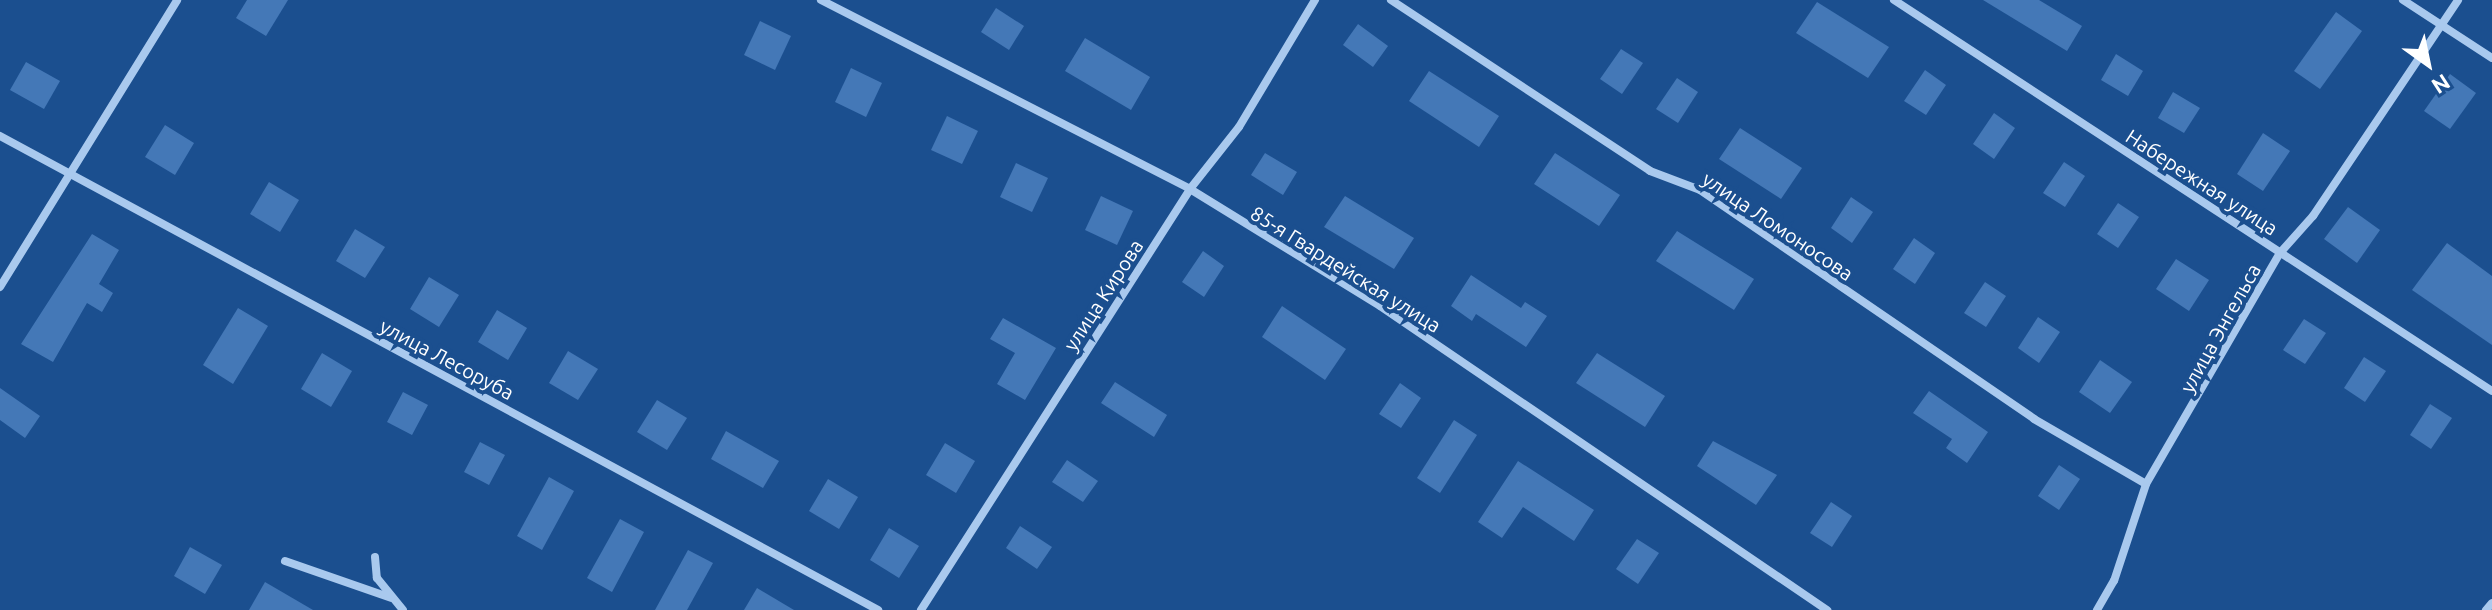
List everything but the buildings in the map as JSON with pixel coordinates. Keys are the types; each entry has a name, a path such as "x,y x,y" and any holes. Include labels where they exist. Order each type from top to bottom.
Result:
{"street":[{"path":"0,287 177,0"},
{"name":"85-я Гвардейская улица","path":"821,0 1190,189 1380,306 1827,610"},
{"name":"улица Кирова","path":"921,610 1190,189 1239,127 1315,0"},
{"name":"улица Ломоносова","path":"1391,0 1650,171 1700,190 2034,419 2146,484"},
{"name":"Набережная улица","path":"1894,0 2492,391"},
{"path":"2403,0 2492,58"},
{"name":"улица Энгельса","path":"2097,610 2114,581 2146,484 2280,253 2313,216 2458,0"},
{"name":"улица Лесоруба","path":"0,136 878,610"},
{"path":"375,557 377,578 403,610"},
{"path":"285,561 391,598"},
{"path":"2486,610 2492,603"}]}
